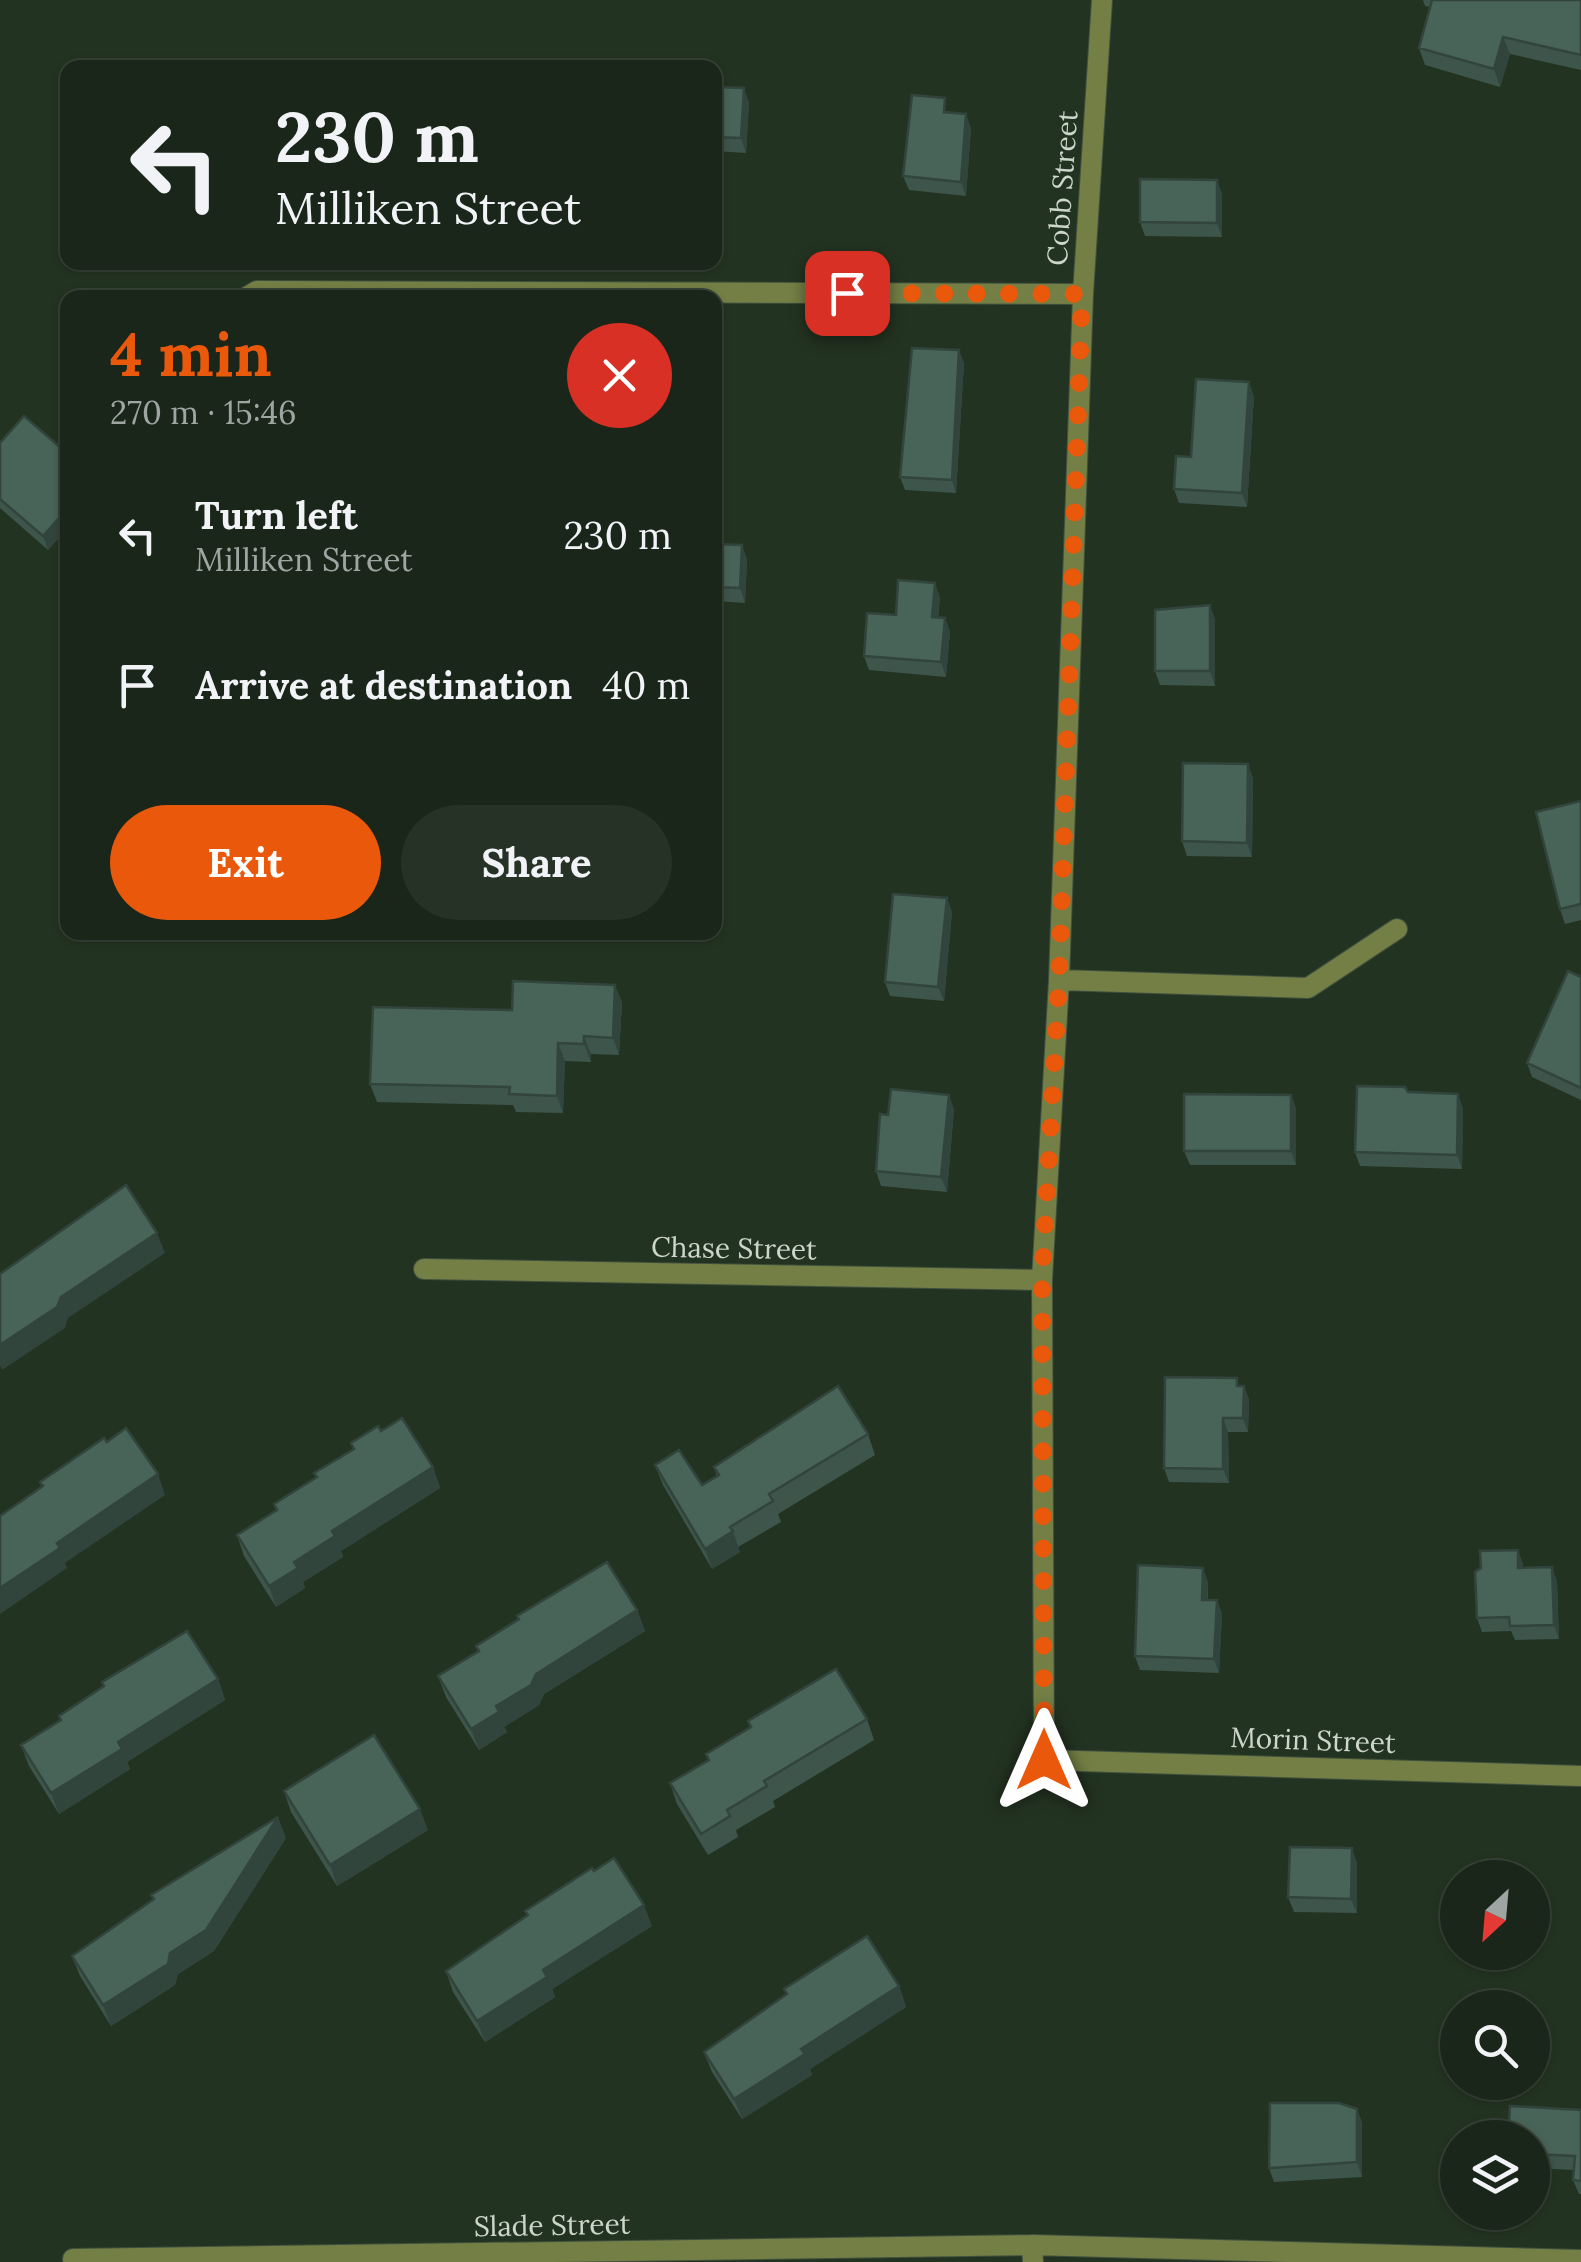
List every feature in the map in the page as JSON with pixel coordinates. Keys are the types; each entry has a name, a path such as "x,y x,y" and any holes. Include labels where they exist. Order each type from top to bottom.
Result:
{"street":[{"name":"Cobb Street","path":"1044,1760 1042,1280 1059,980 1082,294 1102,0"},
{"path":"722,293 1082,294"},
{"path":"1059,980 1308,988 1396,928"},
{"name":"Chase Street","path":"424,1270 1042,1280"},
{"name":"Morin Street","path":"1044,1760 1581,1776"},
{"name":"Slade Street","path":"73,2259 1033,2254 1581,2260"}],"building":[{"path":"1432,0 1581,0 1581,55 1503,37 1494,69 1419,48"},
{"path":"722,87 744,88 741,138 722,137"},
{"path":"912,95 945,98 944,112 966,114 961,182 903,176"},
{"path":"1140,179 1217,180 1217,223 1140,222"},
{"path":"912,348 959,350 952,480 900,477"},
{"path":"1196,379 1249,382 1242,493 1174,489 1176,456 1191,457"},
{"path":"24,416 60,447 60,517 43,536 0,499 0,443"},
{"path":"722,544 742,545 740,588 722,587"},
{"path":"898,580 935,583 932,617 945,618 941,662 864,656 867,613 896,615"},
{"path":"1210,605 1210,671 1155,671 1155,610"},
{"path":"1183,763 1248,764 1247,843 1182,841"},
{"path":"1581,801 1581,904 1560,909 1536,812"},
{"path":"893,894 947,898 938,987 885,982"},
{"path":"1568,971 1581,977 1581,1088 1527,1063"},
{"path":"513,981 615,985 613,1038 584,1036 584,1044 558,1043 557,1096 509,1094 510,1087 370,1084 373,1007 512,1010"},
{"path":"1357,1086 1458,1094 1457,1155 1355,1152"},
{"path":"891,1089 949,1095 941,1177 876,1171 880,1114 888,1115"},
{"path":"1184,1094 1291,1095 1291,1151 1184,1151"},
{"path":"126,1185 157,1233 61,1297 57,1307 0,1345 0,1274"},
{"path":"1165,1377 1237,1378 1237,1386 1244,1386 1243,1418 1223,1418 1223,1469 1164,1468"},
{"path":"838,1386 868,1434 769,1494 773,1501 730,1527 733,1531 705,1549 655,1465 679,1450 702,1485 719,1475 714,1467"},
{"path":"402,1418 433,1467 332,1531 335,1536 294,1562 298,1568 269,1586 237,1535 277,1510 274,1504 317,1477 314,1473 354,1449 351,1443 378,1426 381,1431"},
{"path":"126,1428 158,1474 57,1543 60,1548 0,1588 0,1516 43,1486 40,1482 104,1438 107,1442"},
{"path":"1518,1550 1518,1568 1552,1567 1554,1625 1510,1626 1509,1617 1477,1618 1475,1572 1481,1568 1480,1551"},
{"path":"607,1562 637,1610 536,1674 531,1685 496,1706 499,1712 471,1729 438,1676 479,1651 476,1646 519,1619 517,1616"},
{"path":"1138,1565 1203,1568 1202,1600 1217,1600 1214,1659 1135,1656"},
{"path":"187,1631 218,1679 118,1742 122,1749 51,1793 21,1745 61,1720 59,1716 104,1686 102,1682"},
{"path":"836,1669 867,1719 764,1781 767,1786 727,1810 730,1816 701,1834 670,1783 709,1760 706,1754 751,1727 748,1721"},
{"path":"374,1735 420,1809 330,1865 284,1791"},
{"path":"278,1817 206,1930 170,1953 168,1964 103,2005 72,1956 154,1899 151,1895"},
{"path":"1290,1847 1352,1848 1351,1899 1288,1897"},
{"path":"614,1858 644,1905 543,1970 547,1977 477,2021 446,1971 528,1915 525,1911"},
{"path":"867,1936 899,1986 801,2049 805,2054 734,2099 704,2052 787,1994 784,1989"},
{"path":"1270,2103 1339,2103 1357,2109 1357,2162 1269,2168"},
{"path":"1510,2106 1581,2110 1581,2181 1573,2180 1575,2156 1550,2155 1550,2120 1509,2120"}],"route":[{"path":"847,293 1082,294 1059,980 1042,1280 1044,1760"}]}
